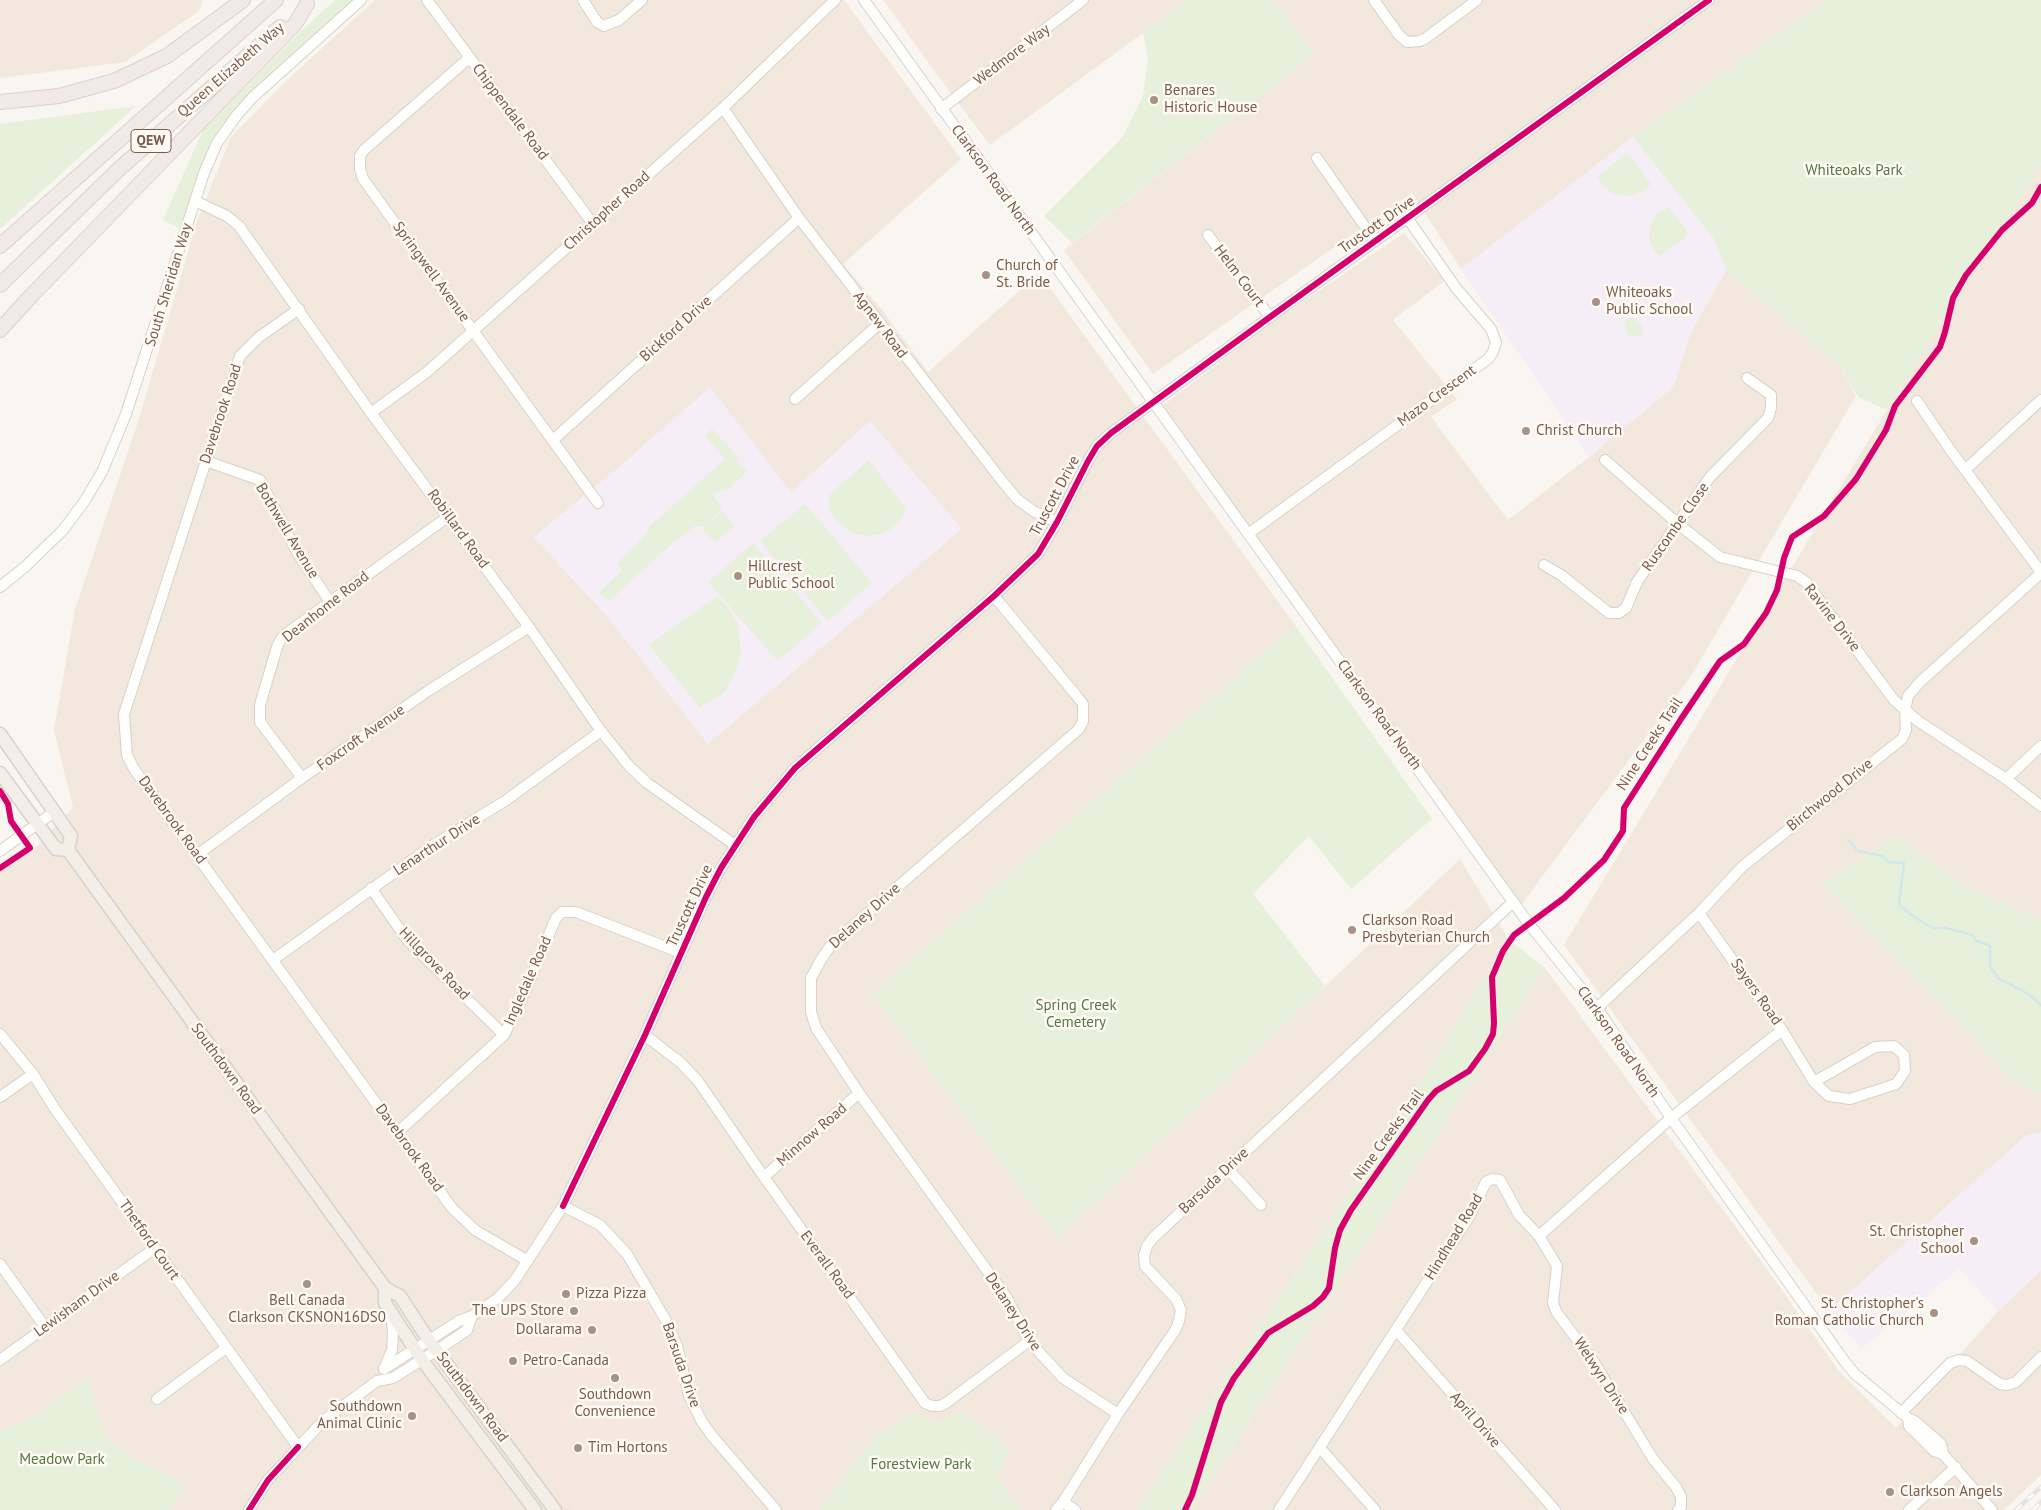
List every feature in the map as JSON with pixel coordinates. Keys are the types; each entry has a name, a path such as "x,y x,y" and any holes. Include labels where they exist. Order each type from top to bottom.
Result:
{"highway":[{"path":"0,102 59,96 114,81 167,56 243,0"},
{"name":"Queen Elizabeth Way","path":"0,246 276,0"},
{"path":"0,330 30,296 295,24 308,2"},
{"name":"Queen Elizabeth Way","path":"0,285 118,170 308,2"}],"main road":[{"name":"Southdown Road","path":"0,734 71,836 68,850 385,1288 400,1296 428,1339 556,1510"},
{"name":"Southdown Road","path":"0,773 56,849 68,850"},
{"name":"Southdown Road","path":"385,1288 385,1303 422,1360 535,1510"}],"street":[{"name":"South Sheridan Way","path":"0,587 26,566 63,530 84,502 102,472 118,438 145,361 195,201 217,143 237,115 275,77 361,0"},
{"name":"Chippendale Road","path":"427,0 593,224"},
{"path":"583,0 597,22 604,26 619,20 642,0"},
{"name":"Christopher Road","path":"372,413 427,372 593,224 723,108 835,0"},
{"name":"Clarkson Road North","path":"864,0 1513,902 1597,1008 1671,1118 1845,1362 1855,1374 1904,1415 1909,1426 1934,1451 1943,1454 1956,1466 1992,1510"},
{"name":"Wedmore Way","path":"941,109 1083,0"},
{"path":"1374,0 1399,35 1407,42 1420,41 1426,38 1477,0"},
{"name":"Truscott Drive","path":"249,1510 268,1480 298,1446 324,1420 377,1381 384,1368 428,1339 459,1321 472,1316 498,1298 515,1280 563,1206 645,1035 706,897 735,845 754,817 795,768 994,596 1038,554 1097,446 1111,433 1375,240 1408,219 1709,0"},
{"name":"Springwell Avenue","path":"469,58 364,150 360,156 360,169 363,179 598,503"},
{"name":"Agnew Road","path":"723,108 799,218 879,324 1017,499 1033,511 1057,522"},
{"path":"1317,158 1375,240"},
{"name":"Robillard Road","path":"195,201 227,216 239,226 528,627 601,732 629,766 646,783 735,845"},
{"name":"Bickford Drive","path":"553,440 799,218"},
{"name":"Mazo Crescent","path":"1248,534 1488,359 1493,352 1496,342 1491,329 1456,288 1408,219"},
{"name":"Helm Court","path":"1208,235 1270,317"},
{"name":"Davebrook Road","path":"299,309 259,337 240,356 124,714 127,755 134,769 452,1208 464,1221 486,1237 528,1261"},
{"path":"795,399 879,324"},
{"name":"Ruscombe Close","path":"1544,565 1562,575 1609,613 1619,613 1626,608 1637,582 1710,477 1768,418 1771,408 1771,395 1747,378"},
{"path":"1966,469 2041,400"},
{"name":"Birchwood Drive","path":"1597,1008 1700,913 1743,866 1902,738 1906,730 1905,710 1908,696 1920,682 2041,573 1917,401"},
{"name":"Ravine Drive","path":"1606,460 1677,523 1720,557 1797,576 1806,582 1894,700 1918,721 2006,779 2041,806"},
{"name":"Bothwell Avenue","path":"206,461 260,480 298,554 330,602"},
{"name":"Deanhome Road","path":"302,778 260,722 259,714 277,647 281,639 448,516"},
{"name":"Delaney Drive","path":"994,596 1076,694 1083,704 1083,721 1078,728 832,944 811,978 811,1012 816,1028 859,1093 1007,1298 1029,1341 1063,1378 1118,1414"},
{"name":"Foxcroft Avenue","path":"197,855 302,778 428,691 528,627"},
{"name":"Lenarthur Drive","path":"273,960 371,888 430,847 505,802 601,732"},
{"path":"2006,779 2041,746"},
{"path":"0,851 54,812"},
{"name":"Hillgrove Road","path":"371,888 408,941 504,1035"},
{"name":"Barsuda Drive","path":"1060,1506 1118,1414 1176,1329 1179,1321 1181,1310 1176,1300 1145,1266 1144,1256 1147,1246 1153,1238 1513,902"},
{"name":"Ingledale Road","path":"398,1132 504,1035 520,1005 556,918 562,912 576,912 681,953"},
{"name":"Sayers Road","path":"1671,1118 1782,1030 1700,913"},
{"path":"1782,1030 1814,1082 1829,1096 1850,1099 1896,1084 1905,1071 1904,1055 1894,1046 1876,1047 1814,1082"},
{"name":"Thetford Court","path":"0,1034 33,1074 55,1109 298,1446"},
{"name":"Everall Road","path":"645,1035 681,1063 698,1081 764,1177 925,1402 932,1406 940,1406 946,1403 1029,1341"},
{"path":"0,1098 33,1074"},
{"name":"Minnow Road","path":"764,1177 859,1093"},
{"path":"1539,1236 1671,1118"},
{"path":"1227,1168 1261,1205"},
{"name":"Hindhead Road","path":"1279,1510 1469,1217 1486,1182 1492,1179 1500,1180 1519,1215 1539,1236"},
{"name":"Barsuda Drive","path":"563,1206 600,1225 627,1254 668,1324 676,1346 689,1396 702,1422 712,1437 776,1510"},
{"name":"Welwyn Drive","path":"1539,1236 1556,1266 1553,1303 1557,1313 1594,1362 1653,1459 1676,1486 1681,1497 1681,1507 1678,1510"},
{"name":"Lewisham Drive","path":"0,1360 155,1248"},
{"path":"0,1264 45,1327"},
{"path":"384,1368 392,1350 391,1314"},
{"name":"Truscott Drive","path":"377,1381 393,1378 437,1351 467,1330 472,1316"},
{"name":"April Drive","path":"1396,1330 1555,1510"},
{"path":"157,1399 226,1348"},
{"path":"1904,1415 1950,1363 1959,1360 1967,1361 2000,1384 2007,1384 2016,1382 2041,1358"},
{"path":"1320,1448 1375,1510"},
{"path":"1909,1510 1956,1466"},
{"path":"1060,1506 1075,1510"}],"shaded area":[{"path":"0,0 203,0 199,11 125,62 0,78"},
{"path":"375,0 844,0 961,159 843,264 883,311 928,372 1039,273 1295,625 873,994 1058,1238 1460,859 1508,939 1388,1135 1137,1510 1019,1510 997,1476 965,1412 938,1422 913,1413 870,1441 821,1510 594,1510 696,1430 687,1407 665,1332 608,1241 568,1215 536,1264 519,1299 466,1347 463,1359 574,1510 171,1510 183,1483 130,1457 105,1436 87,1379 37,1416 0,1431 0,869 33,851 73,807 54,730 75,609 138,422 197,221 231,137 285,82","holes":["613,472 791,492 605,614 534,537"]},
{"path":"883,0 1020,0 1035,20 944,84"},
{"path":"1020,0 1188,0 990,145 944,84 1035,20"},
{"path":"1274,0 1826,0 1633,137 1461,269 1412,193 1153,374 1064,250 1314,55"},
{"name":"Whiteoaks Public School","path":"1633,137 1714,239 1726,270 1690,334 1674,386 1589,457 1461,269"},
{"path":"2041,164 2041,920 1964,885 1897,837 2013,1080 2041,1095 2041,1132 2027,1135 1829,1311 1564,945 1887,410"},
{"path":"1404,233 1444,281 1393,320 1457,399 1431,417 1508,520 1589,457 1674,386 1690,334 1726,270 1840,366 1856,396 1689,679 1521,905 1157,410 1270,324"},
{"name":"Hillcrest Public School","path":"710,387 791,492 870,421 962,529 708,744 605,614 534,537 613,472"},
{"path":"1545,968 1777,1283 1838,1370 1896,1428 1998,1311 2041,1270 2041,1475 2004,1510 1192,1510"},
{"name":"St. Christopher School","path":"2041,1132 2041,1270 1998,1311 1959,1269 1861,1349 1829,1311 2027,1135"},
{"path":"568,1215 597,1229 608,1241 665,1332 687,1407 696,1430 594,1510 574,1510 463,1359 466,1347 519,1299 536,1264"}],"green space":[{"path":"335,0 354,0 244,99 218,131 207,151 181,229 163,220 203,130 302,30"},
{"path":"1188,0 1274,0 1314,55 1072,243 1044,216 1122,138 1143,96 1148,59 1143,33"},
{"name":"Whiteoaks Park","path":"1826,0 2041,0 2041,164 1887,410 1858,397 1840,366 1726,270 1714,239 1633,137"},
{"path":"136,106 0,229 0,124"},
{"path":"1624,155 1630,156 1651,184 1643,191 1623,196 1612,193 1597,178"},
{"path":"1668,207 1687,230 1687,236 1659,256 1649,239 1650,229 1653,219"},
{"path":"1628,318 1634,318 1642,325 1643,334 1636,337 1628,335 1624,326"},
{"path":"712,429 738,457 736,460 747,471 726,491 722,488 713,496 722,505 721,510 708,522 723,512 734,526 715,542 703,531 704,526 695,526 686,535 678,538 609,601 599,593 622,571 617,564 648,532 647,529 725,459 705,436"},
{"path":"869,460 906,509 900,521 890,530 878,535 865,536 852,533 836,521 830,509 828,496"},
{"path":"805,504 872,583 828,621 760,541"},
{"path":"753,543 822,623 778,661 708,582"},
{"path":"717,596 727,606 738,624 741,652 736,670 725,692 700,708 649,645"},
{"name":"Spring Creek Cemetery","path":"1295,625 1432,819 1351,889 1309,836 1253,894 1325,986 1058,1238 872,994"},
{"path":"1897,837 1964,885 2041,920 2041,1095 2013,1080 1822,883"},
{"path":"1508,939 1545,968 1192,1510 1137,1510 1388,1135"},
{"name":"Meadow Park","path":"87,1378 105,1436 130,1457 183,1483 171,1510 0,1510 0,1431 37,1416"},
{"name":"Forestview Park","path":"965,1412 1010,1449 997,1476 1019,1510 821,1510 870,1441 913,1413 938,1422"}],"waterway":[{"path":"1848,840 1858,851 1883,856 1888,862 1904,863 1899,905 1932,928 1946,928 1972,935 1977,941 1990,946 1990,966 1998,978 2030,995 2041,1005"}],"railway":[{"path":"2016,1510 2041,1487"},
{"path":"2033,1510 2041,1502"}],"cycle path":[{"path":"563,1206 645,1035 706,897 721,868 754,817 795,768 994,596 1038,554 1097,446 1111,433 1270,317 1709,0"},
{"name":"Nine Creeks Trail","path":"1185,1510 1192,1495 1221,1402 1234,1378 1268,1333 1313,1306 1323,1297 1329,1288 1335,1248 1340,1230 1351,1210 1428,1100 1436,1091 1469,1071 1485,1049 1493,1034 1492,977 1503,951 1514,935 1564,898 1604,860 1623,831 1624,808 1681,719 1720,661 1744,644 1766,613 1777,590 1784,558 1792,537 1824,516 1856,479 1886,430 1895,406 1940,347 1953,298 1966,275 2002,230 2032,203 2041,187"},
{"path":"0,791 8,804 11,821 30,848 0,868"},
{"path":"249,1510 268,1480 298,1447"}],"place":[{"name":"Benares Historic House","path":"1154,100"},
{"name":"Church of St. Bride","path":"986,275"},
{"name":"Whiteoaks Public School","path":"1596,302"},
{"name":"Christ Church","path":"1526,431"},
{"name":"Hillcrest Public School","path":"738,576"},
{"name":"Clarkson Road Presbyterian Church","path":"1352,930"},
{"name":"St. Christopher School","path":"1974,1241"},
{"name":"Bell Canada Clarkson CKSNON16DS0","path":"307,1284"},
{"name":"Pizza Pizza","path":"566,1294"},
{"name":"The UPS Store","path":"574,1311"},
{"name":"St. Christopher's Roman Catholic Church","path":"1934,1313"},
{"name":"Dollarama","path":"592,1330"},
{"name":"Petro-Canada","path":"513,1361"},
{"name":"Southdown Convenience","path":"615,1378"},
{"name":"Southdown Animal Clinic","path":"412,1416"},
{"name":"Tim Hortons","path":"578,1448"},
{"name":"Clarkson Angels","path":"1890,1492"}]}
